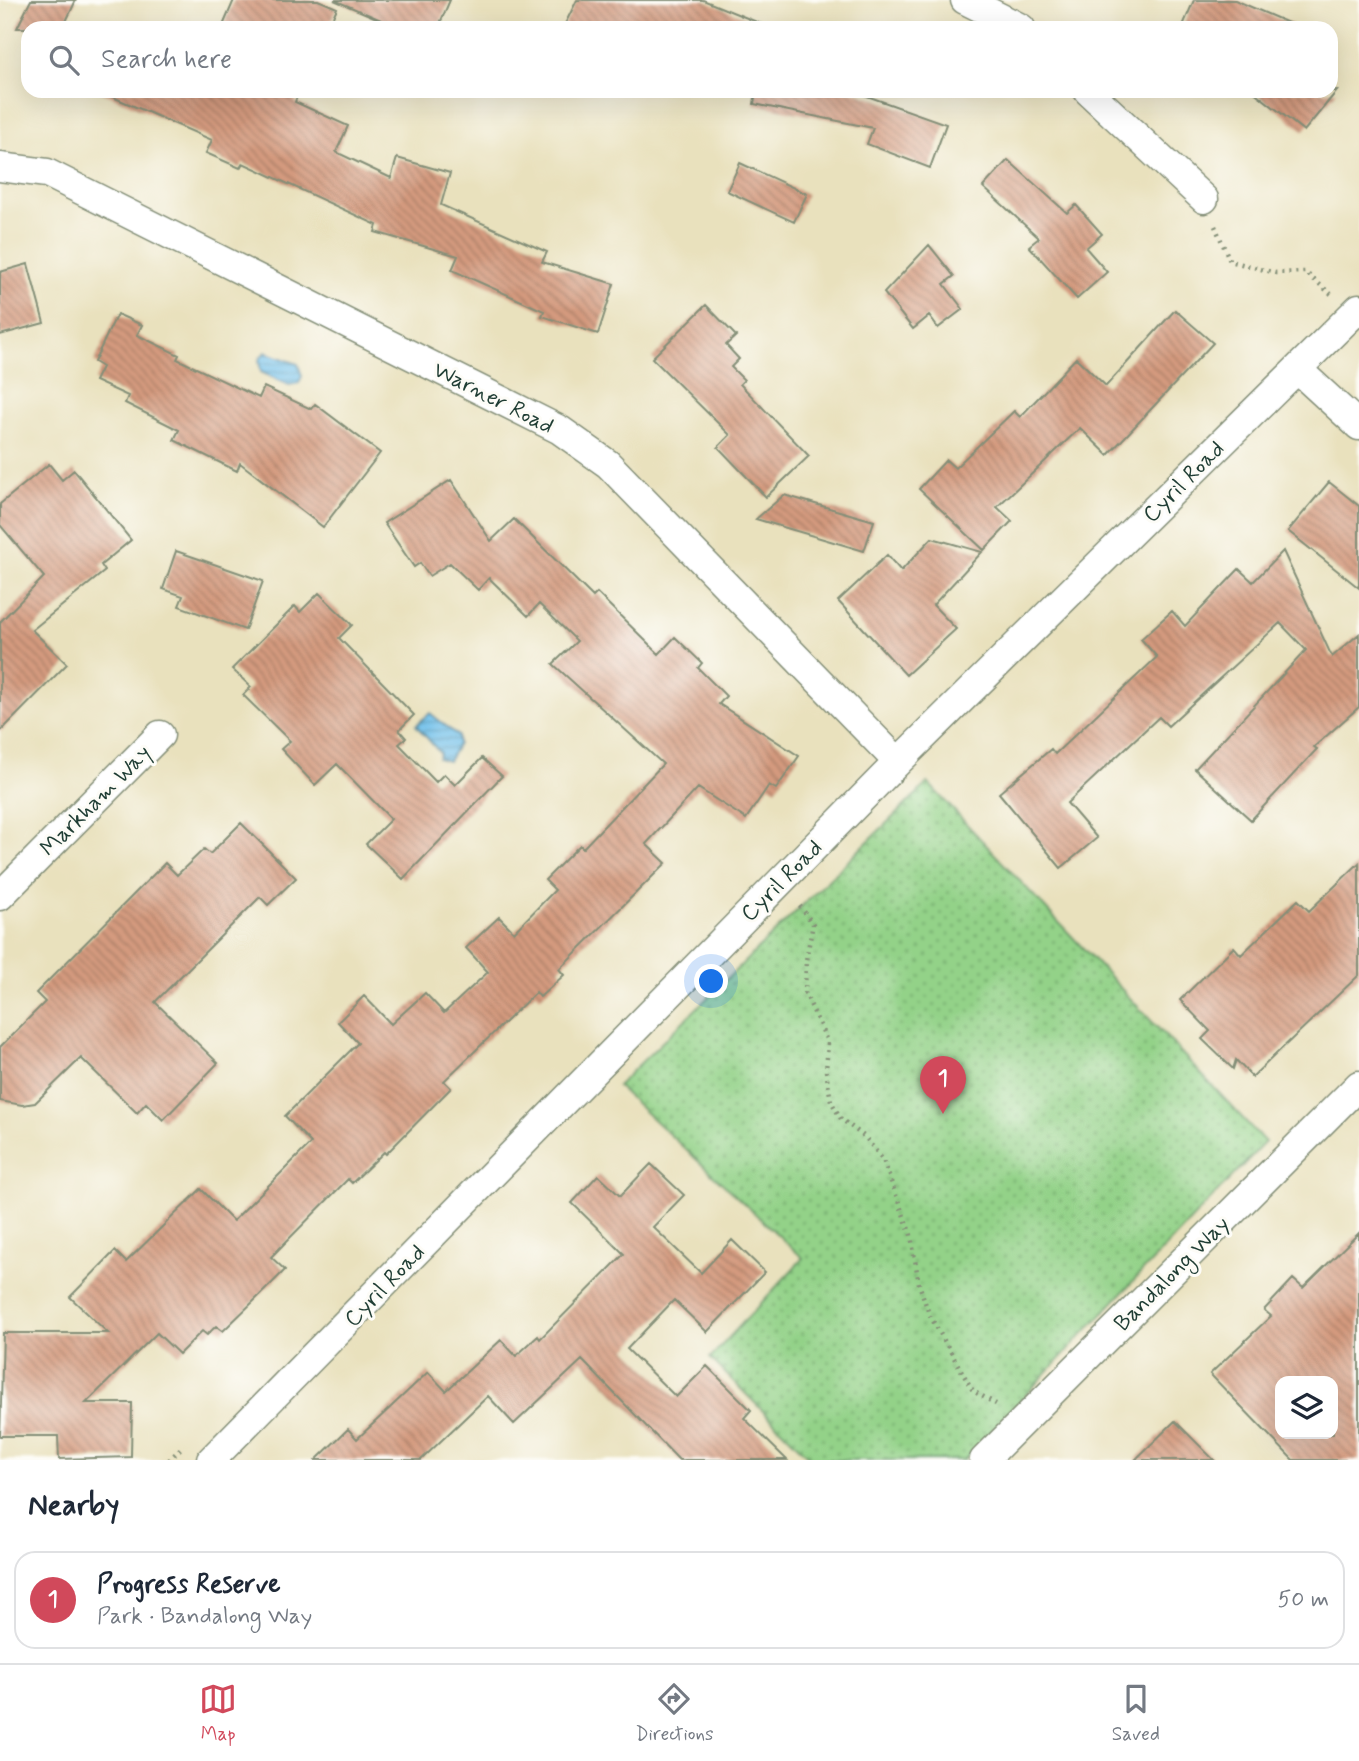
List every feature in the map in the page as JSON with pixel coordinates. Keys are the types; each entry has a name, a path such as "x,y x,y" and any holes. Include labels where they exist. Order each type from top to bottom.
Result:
{"street":[{"path":"965,0 1007,21"},
{"path":"1096,98 1204,199"},
{"name":"Warner Road","path":"0,167 47,173 560,430 608,464 898,762"},
{"name":"Cyril Road","path":"211,1460 898,762 1357,310"},
{"path":"1297,369 1359,426"},
{"name":"Markham Way","path":"0,896 160,735"},
{"name":"Bandalong Way","path":"984,1460 1359,1086"}],"path":[{"path":"1204,199 1230,261 1276,273 1305,272 1357,310"},
{"path":"780,881 813,924 806,960 805,993 816,1022 828,1042 826,1071 831,1101 841,1119 865,1137 883,1160 911,1235 919,1284 929,1314 958,1366 973,1391 996,1405 1015,1428"}],"green space":[{"path":"928,783 1265,1142 964,1460 812,1460 710,1358 803,1258 617,1086"}],"water":[{"path":"265,352 298,364 302,376 299,383 289,385 261,372 259,360"},
{"path":"430,713 458,736 458,744 448,761 438,758 440,753 416,725"}],"building":[{"path":"31,0 76,0 66,21 21,21 21,28 17,28"},
{"path":"234,0 318,0 337,8 331,21 225,21"},
{"path":"334,0 450,0 441,21 384,21"},
{"path":"577,0 703,0 754,21 566,21"},
{"path":"1194,0 1235,0 1284,21 1185,21"},
{"path":"115,98 296,98 295,102 348,126 336,152 391,178 397,158 450,173 441,205 547,252 542,262 614,284 598,334 542,316 544,311 452,270 458,256 375,232 377,225 243,163 240,168 206,153 212,140"},
{"path":"755,98 873,98 946,124 930,168 867,144 873,128 754,104"},
{"path":"1262,98 1331,98 1304,131"},
{"path":"1008,160 1067,213 1076,205 1102,234 1086,248 1107,272 1077,299 1029,246 1039,238 983,187"},
{"path":"740,163 807,194 794,222 727,191"},
{"path":"929,245 954,276 944,284 963,309 938,328 929,316 913,329 884,293"},
{"path":"28,264 44,323 0,335 0,272"},
{"path":"706,305 736,336 726,345 739,359 731,367 744,380 740,384 809,456 766,497 718,447 730,435 652,358"},
{"path":"1175,310 1213,343 1108,455 1080,428 997,507 1012,521 984,550 919,489 946,460 955,468 1014,411 1020,417 1076,358 1106,386"},
{"path":"117,314 142,325 137,335 179,355 177,359 259,398 264,387 311,409 315,404 380,453 323,527 240,463 237,471 174,440 179,430 125,403 128,396 95,381 102,367 94,362"},
{"path":"49,464 62,480 74,470 131,540 101,565 105,571 32,630 67,664 0,732 0,622 44,577 0,525 0,504"},
{"path":"451,480 491,541 514,519 593,597 597,593 659,654 675,637 702,663 698,668 726,696 719,704 799,756 776,789 769,785 746,819 698,788 646,844 666,863 559,969 564,975 540,997 536,992 444,1081 451,1088 386,1154 384,1152 352,1183 348,1179 271,1257 285,1270 223,1331 216,1326 207,1335 202,1331 179,1354 157,1333 86,1403 132,1403 131,1457 59,1459 58,1436 0,1436 3,1333 108,1333 70,1297 115,1251 126,1262 201,1189 233,1221 311,1143 285,1116 358,1043 338,1022 364,996 391,1024 425,993 444,1013 488,972 466,948 499,917 514,932 555,890 545,880 580,845 583,848 663,764 553,664 577,641 539,604 528,616 489,578 478,590 450,563 429,576 420,563 414,567 384,523"},
{"path":"1329,482 1359,506 1359,588 1288,531"},
{"path":"784,495 874,521 864,551 756,519"},
{"path":"932,538 982,552 933,605 956,629 906,675 838,601 887,555 901,571"},
{"path":"176,551 263,581 245,630 179,606 183,596 163,589"},
{"path":"1283,551 1332,657 1359,634 1359,707 1314,747 1317,749 1251,820 1195,769 1306,650 1280,623 1168,726 1159,717 1067,803 1097,838 1061,868 999,793 1051,749 1055,754 1157,657 1141,639 1172,611 1185,626 1239,569 1253,582"},
{"path":"319,593 352,625 339,638 414,715 399,730 406,738 399,744 436,782 444,774 455,785 482,758 502,776 403,879 366,844 391,819 337,764 315,785 281,749 290,741 243,695 251,687 232,669 295,606 300,612"},
{"path":"241,823 296,878 268,905 260,897 155,1002 218,1063 163,1120 146,1103 137,1113 81,1058 35,1103 22,1105 0,1101 0,1047 45,1002 36,993 165,863 177,875 204,849 210,854"},
{"path":"1359,863 1359,975 1252,1077 1236,1060 1233,1069 1202,1039 1210,1031 1180,1000 1234,947 1241,955 1298,900 1309,911"},
{"path":"651,1164 684,1195 653,1227 701,1273 732,1240 765,1272 707,1332 674,1300 627,1349 676,1397 707,1366 751,1410 744,1418 787,1460 679,1460 582,1360 514,1424 488,1396 421,1460 316,1460 348,1429 357,1439 428,1372 446,1391 501,1340 516,1356 538,1336 540,1339 624,1254 572,1203 598,1175 620,1196"},
{"path":"1359,1233 1359,1460 1293,1460 1210,1374 1271,1316 1264,1310 1293,1279 1303,1288"},
{"path":"1175,1421 1214,1460 1135,1460"}],"place":[{"name":"Progress Reserve","path":"943,1114"}]}
